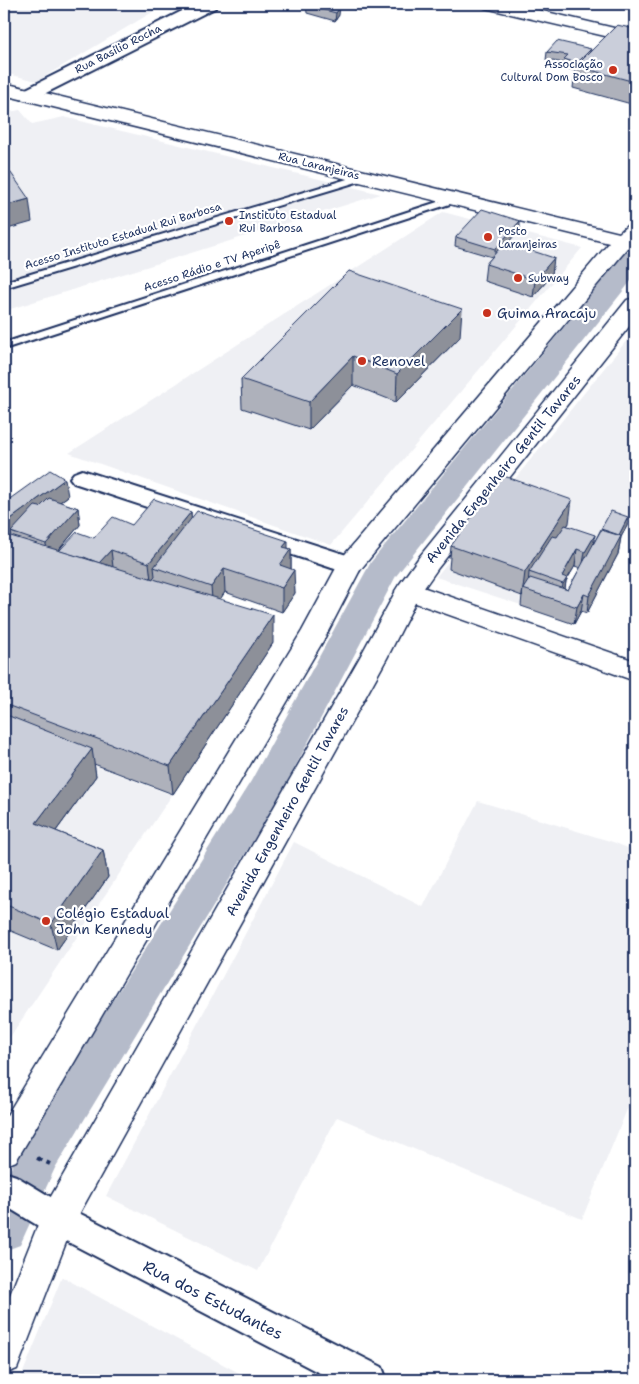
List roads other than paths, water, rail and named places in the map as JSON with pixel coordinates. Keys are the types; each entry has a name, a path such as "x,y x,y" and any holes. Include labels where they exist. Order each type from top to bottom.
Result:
{"main road":[{"path":"491,4 635,38"},
{"name":"Rua Laranjeiras","path":"4,88 364,178 632,239"},
{"path":"4,1150 314,634 350,565 632,239"},
{"name":"Avenida Engenheiro Gentil Tavares","path":"4,1356 54,1217 373,658 408,591 635,305"},
{"path":"408,591 635,671"}],"street":[{"name":"Rua Basílio Rocha","path":"28,95 209,4"},
{"path":"82,478 350,565"},
{"name":"Rua dos Estudantes","path":"4,1187 54,1217 369,1380"}],"lane":[{"name":"Acesso Instituto Estadual Rui Barbosa","path":"4,285 364,178"},
{"name":"Acesso Rádio e TV Aperipê","path":"4,346 456,199"}],"waterway":[{"path":"4,1230 40,1154 264,791 383,570 635,259"}],"place":[{"name":"Associação Cultural Dom Bosco","path":"613,70"},
{"name":"Instituto Estadual Rui Barbosa","path":"229,221"},
{"name":"Posto Laranjeiras","path":"488,237"},
{"name":"Subway","path":"518,278"},
{"name":"Guima Aracaju","path":"487,313"},
{"name":"Renovel","path":"362,361"},
{"name":"Colégio Estadual John Kennedy","path":"46,921"}]}
